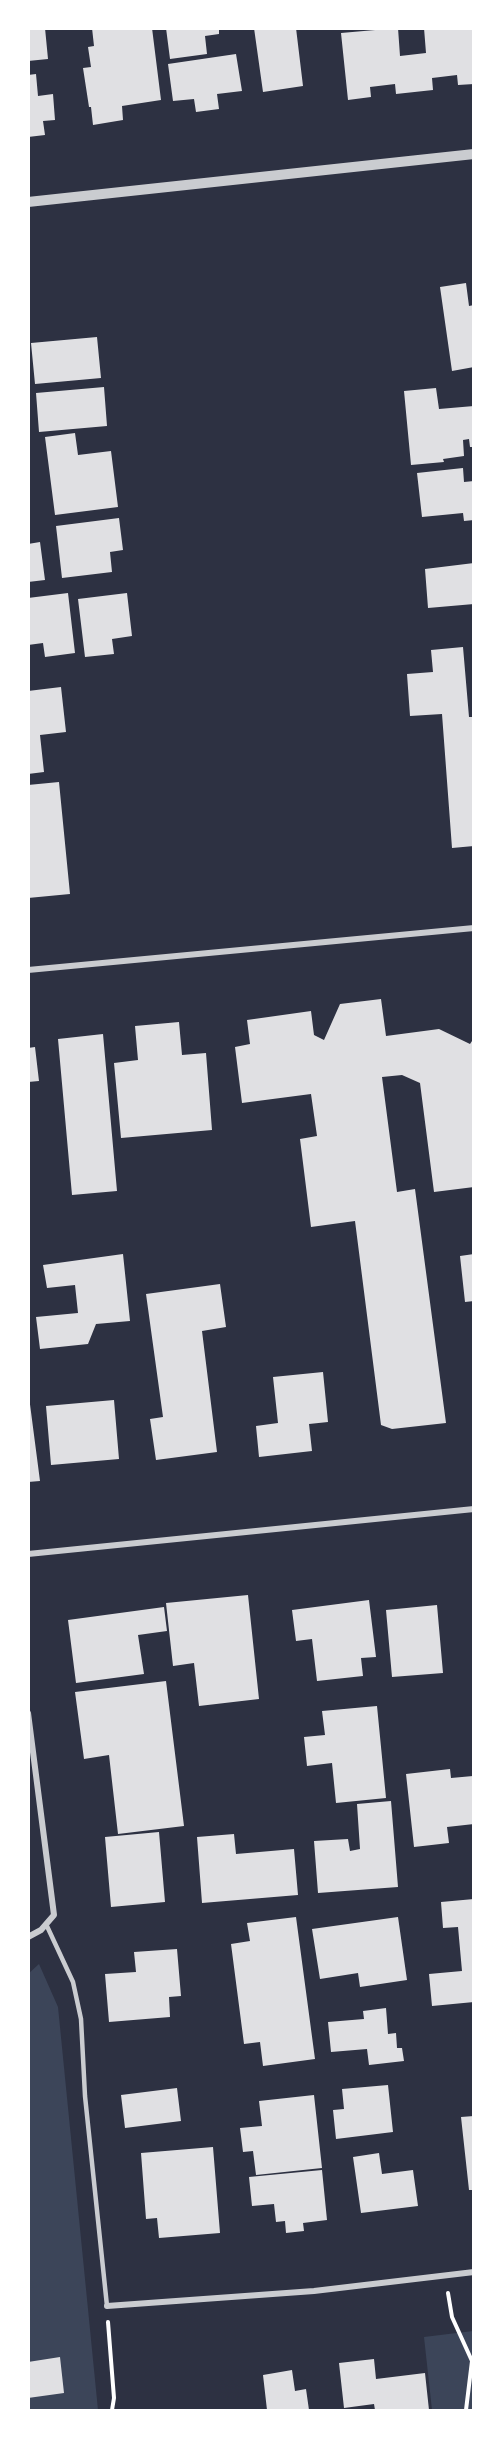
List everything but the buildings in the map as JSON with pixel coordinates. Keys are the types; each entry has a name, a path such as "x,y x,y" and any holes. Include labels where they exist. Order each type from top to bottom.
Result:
{"street":[{"path":"28,202 474,154"},
{"path":"28,970 474,928"},
{"path":"28,1554 474,1509"},
{"path":"28,1713 54,1915 28,1937"},
{"path":"107,2306 314,2291 474,2272"}],"lane":[{"path":"46,1924 73,1982 81,2019 85,2096 107,2306"}],"path":[{"path":"446,2275 452,2317 471,2361 466,2410"},
{"path":"107,2306 114,2398 112,2410"}],"shaded area":[{"path":"39,1964 58,2007 98,2410 29,2410 28,1974"},
{"path":"473,2331 473,2410 432,2410 424,2337"}]}
